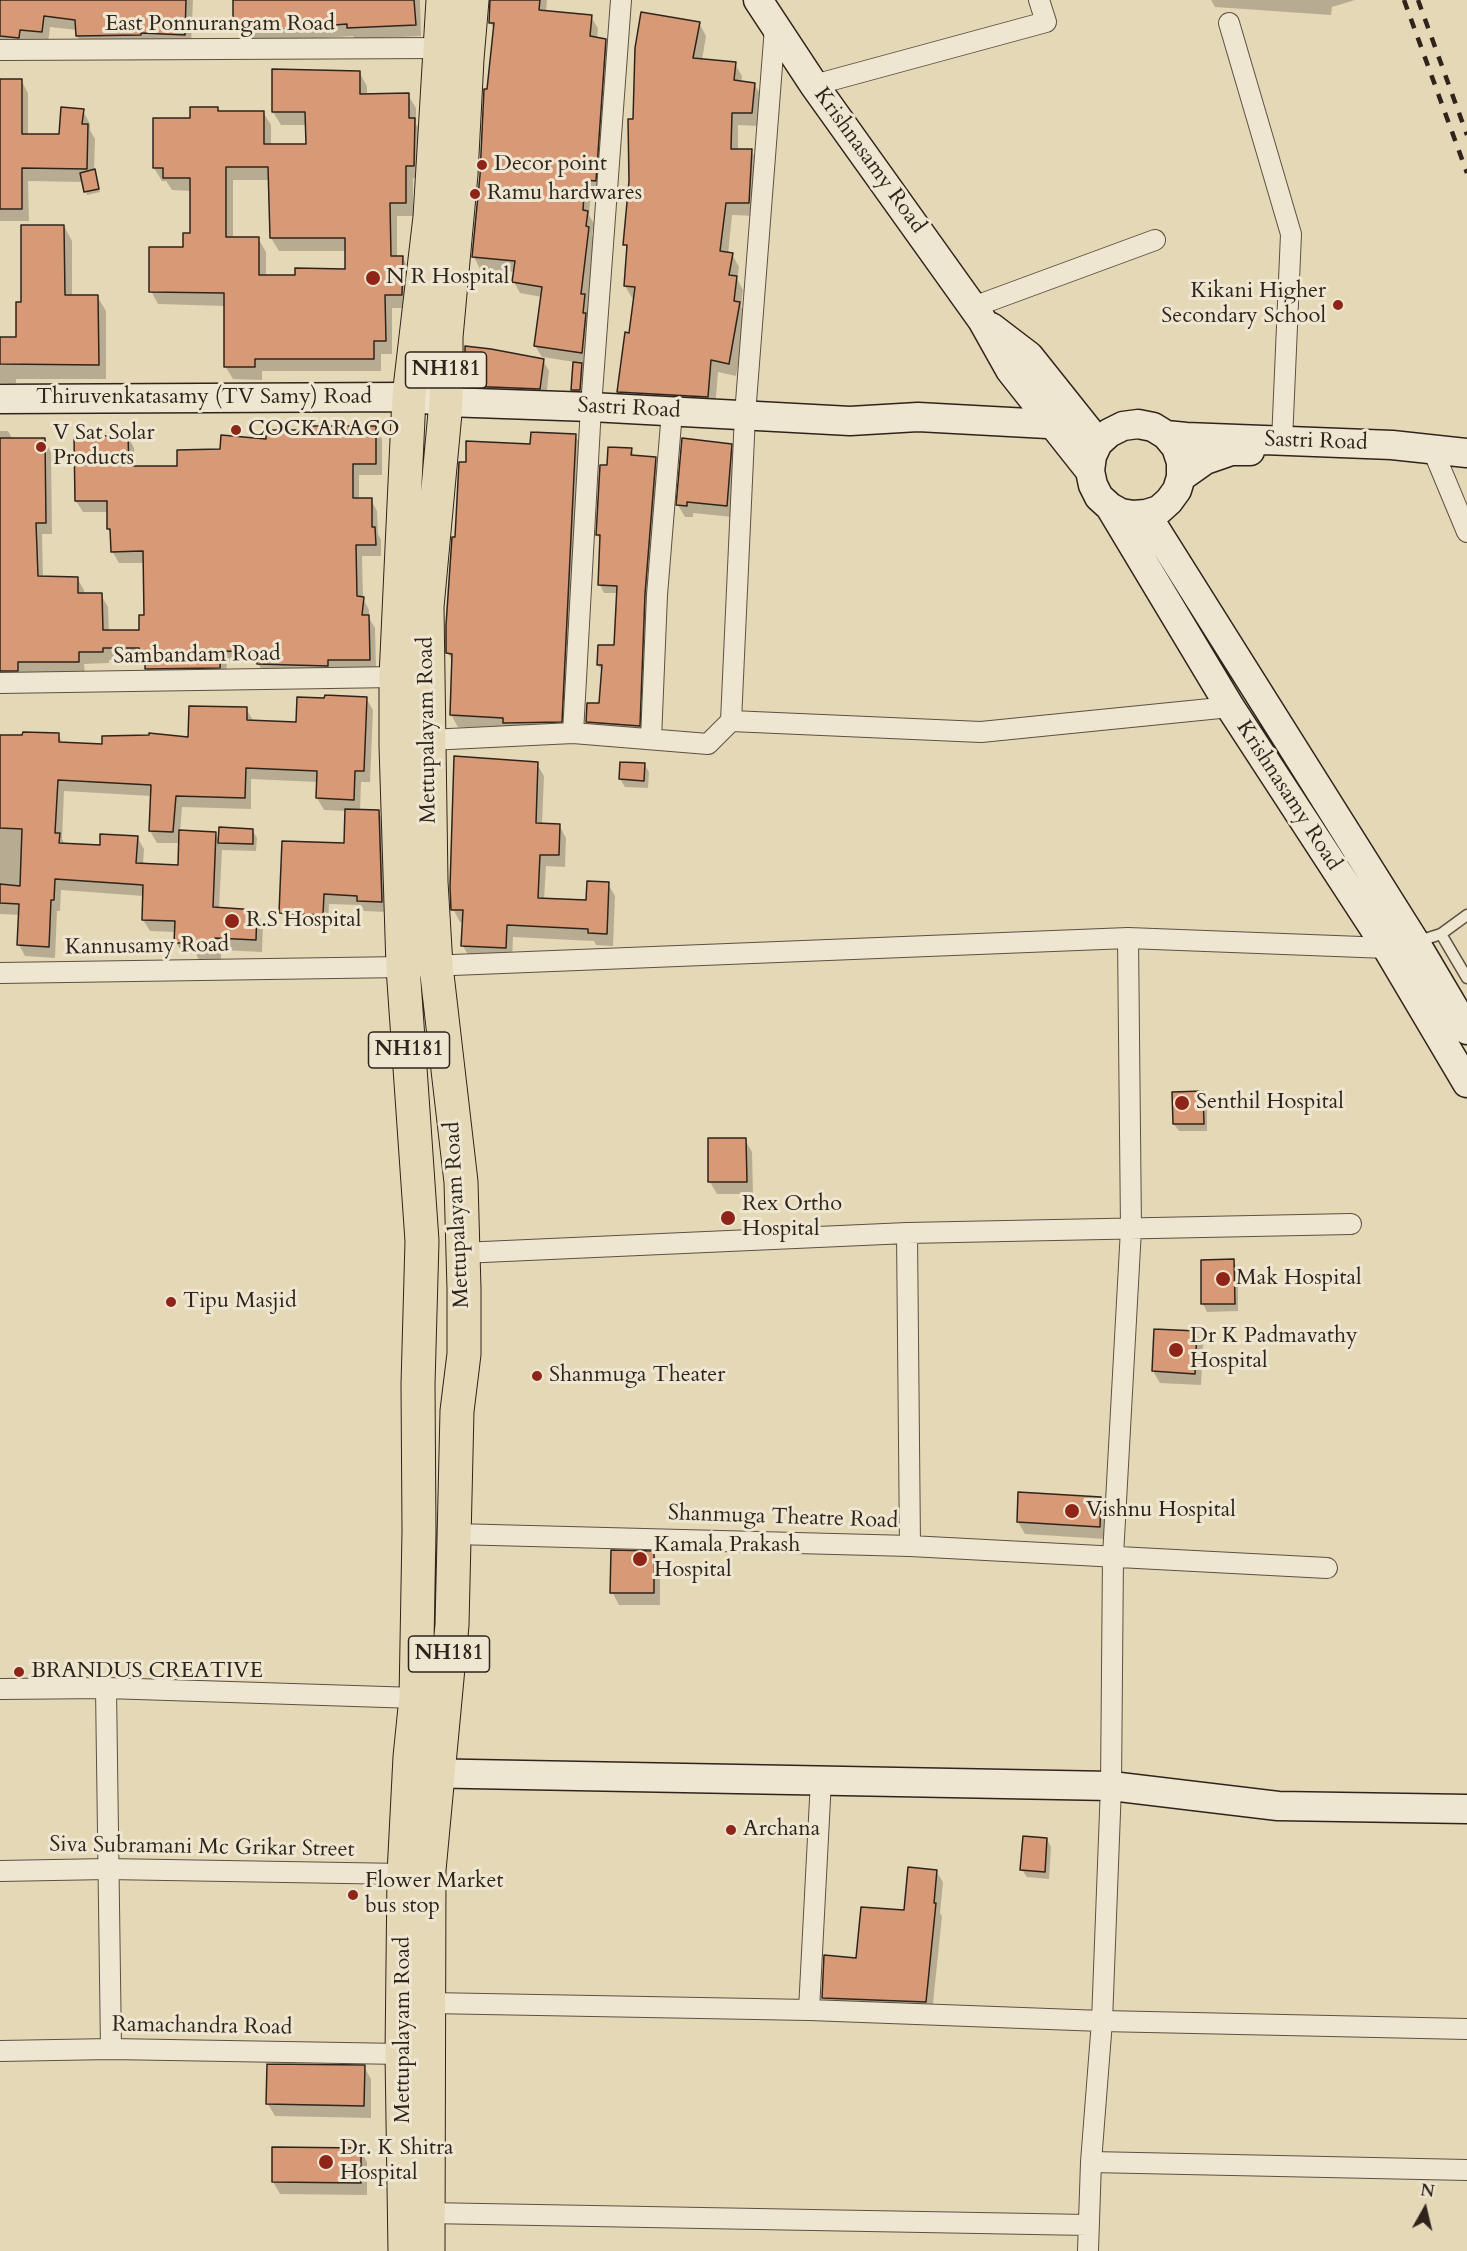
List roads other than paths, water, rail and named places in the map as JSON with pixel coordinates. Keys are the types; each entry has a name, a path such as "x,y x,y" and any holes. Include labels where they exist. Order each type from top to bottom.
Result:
{"highway":[{"name":"NH181","path":"440,48 443,0"},
{"name":"Mettupalayam Road","path":"405,2251 402,2054 404,1874 452,1625 457,1411 464,1354 461,1182 436,966 431,882 427,607 446,402 446,338 461,174 472,0"},
{"name":"Mettupalayam Road","path":"428,2251 429,1870 424,1773 416,1698 419,1531 418,1384 422,1241 403,967 396,677 409,398 430,217 440,48"}],"main road":[{"name":"Krishnasamy Road","path":"758,0 814,85 978,314 1029,356 1076,434 1099,497 1110,507 1230,707 1387,948 1467,1083"},
{"name":"Sastri Road","path":"409,398 446,402 591,407 850,421 889,428 1076,434"},
{"name":"Thiruvenkatasamy (TV Samy) Road","path":"0,399 409,398"},
{"path":"1076,434 1109,433 1123,426 1138,424 1153,427 1166,435 1176,447 1181,462 1181,477 1177,490 1169,501 1159,510 1146,514 1121,513 1110,507"},
{"name":"Sastri Road","path":"1166,435 1392,445 1467,453"},
{"name":"Sastri Road","path":"1181,477 1205,460 1231,451 1390,454 1467,464"},
{"path":"1146,514 1428,938 1467,1030"},
{"path":"424,1773 1111,1786 1278,1806 1467,1809"}],"street":[{"path":"573,733 591,407 621,0"},
{"path":"814,85 1046,22 1039,0"},
{"path":"1229,23 1291,234 1282,441"},
{"path":"429,740 573,733 708,744 731,721 745,415 775,27"},
{"name":"East Ponnurangam Road","path":"0,50 440,48"},
{"path":"978,314 1155,240"},
{"path":"651,739 657,595 672,411"},
{"path":"1437,460 1467,532"},
{"name":"Sambandam Road","path":"0,683 396,677"},
{"path":"731,721 981,732 1230,707"},
{"path":"1088,2251 1091,2162 1102,2021 1111,1786 1113,1556 1131,1229 1128,938"},
{"name":"Kannusamy Road","path":"0,973 436,966 1128,938 1387,948"},
{"path":"462,1253 907,1233 1352,1224"},
{"path":"907,1233 910,1546"},
{"name":"Shanmuga Theatre Road","path":"454,1534 910,1546 1327,1568"},
{"path":"0,1689 106,1688 416,1698"},
{"path":"106,1688 111,2049"},
{"path":"809,2010 821,1780"},
{"name":"Siva Subramani Mc Grikar Street","path":"0,1871 107,1869 404,1874"},
{"path":"430,2003 809,2010 1102,2021 1467,2029"},
{"name":"Ramachandra Road","path":"0,2050 111,2049 402,2054"},
{"path":"1091,2162 1467,2170"},
{"path":"428,2213 1088,2225"}],"lane":[{"path":"1467,915 1428,938 1467,978"}],"railway":[{"path":"1404,0 1467,173"},
{"path":"1418,0 1467,135"}],"place":[{"name":"Decor point","path":"482,165"},
{"name":"Ramu hardwares","path":"475,194"},
{"name":"N R Hospital","path":"373,278"},
{"name":"Kikani Higher Secondary School","path":"1338,305"},
{"name":"COCKARACO","path":"236,430"},
{"name":"V Sat Solar Products","path":"41,447"},
{"name":"R.S Hospital","path":"232,921"},
{"name":"Senthil Hospital","path":"1182,1103"},
{"name":"Rex Ortho Hospital","path":"728,1218"},
{"name":"Mak Hospital","path":"1223,1279"},
{"name":"Tipu Masjid","path":"171,1302"},
{"name":"Dr K Padmavathy Hospital","path":"1176,1350"},
{"name":"Shanmuga Theater","path":"537,1376"},
{"name":"Vishnu Hospital","path":"1072,1511"},
{"name":"Kamala Prakash Hospital","path":"640,1559"},
{"name":"BRANDUS CREATIVE","path":"19,1672"},
{"name":"Archana","path":"731,1830"},
{"name":"Flower Market bus stop","path":"353,1895"},
{"name":"Dr. K Shitra Hospital","path":"326,2162"}]}
